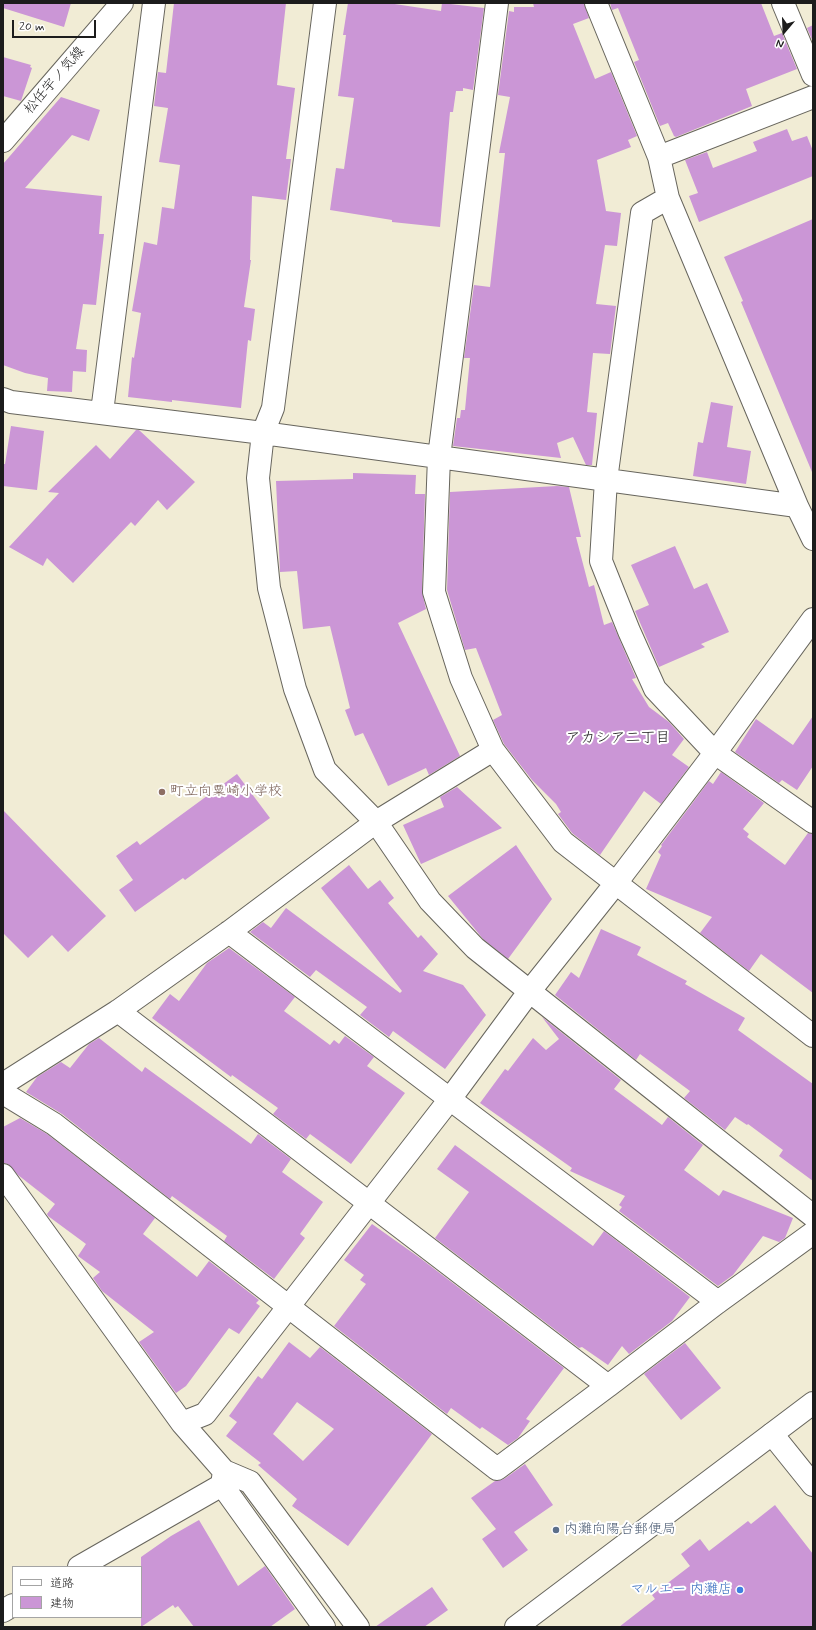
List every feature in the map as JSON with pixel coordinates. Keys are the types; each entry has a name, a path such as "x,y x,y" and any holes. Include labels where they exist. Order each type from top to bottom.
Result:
{"street":[{"name":"松任宇ノ気線","path":"3,141 122,3"},
{"path":"102,412 154,3"},
{"path":"325,3 273,408 263,433 258,478 269,588 295,689 325,770 376,822 430,901 475,948 813,1216"},
{"path":"496,3 439,457 434,592 461,678 493,750 563,842 813,1036"},
{"path":"596,3 659,157 668,198 813,539"},
{"path":"783,3 813,75"},
{"path":"659,157 813,97"},
{"path":"668,198 642,213 606,480 601,561 629,632 654,689 715,753 813,822"},
{"path":"3,399 11,402 263,433 798,506"},
{"path":"182,1423 205,1414 450,1098 529,992 715,753 813,619"},
{"path":"3,1084 118,1011 229,932 376,822 493,750"},
{"path":"229,932 718,1302"},
{"path":"118,1011 368,1204 608,1386"},
{"path":"3,1093 54,1124 287,1307 497,1468 718,1302 813,1233"},
{"path":"3,1175 223,1478 315,1624 340,1603"},
{"path":"516,1627 813,1403"},
{"path":"772,1434 813,1485"},
{"path":"81,1566 223,1478 250,1482 358,1627"},
{"path":"3,1611 12,1606"}],"building":[{"path":"4,3 71,3 64,27 3,8"},
{"path":"174,3 286,3 277,85 295,88 286,159 291,159 286,200 252,196 251,260 244,307 255,309 251,341 248,340 241,408 172,400 172,402 128,397 132,357 134,358 141,313 132,311 144,242 157,245 162,207 174,209 180,165 159,162 168,108 154,106 158,72 166,73"},
{"path":"348,3 388,3 441,11 442,3 484,8 473,90 463,88 463,91 456,91 453,112 450,112 440,227 392,222 392,220 330,210 336,168 344,169 354,98 338,96 346,35 343,35"},
{"path":"533,3 584,3 589,18 573,24 595,79 611,72 637,136 628,140 631,147 597,160 606,211 621,213 617,246 605,245 596,304 616,306 610,354 593,353 587,412 597,413 592,465 586,465 573,437 557,443 561,458 453,446 457,418 460,418 461,410 465,410 470,358 464,358 474,285 490,287 505,153 499,153 510,97 498,95 509,11 514,12 514,7 534,7"},
{"path":"610,3 761,3 774,36 782,33 797,69 746,89 752,106 676,137 674,136 668,123 660,126 634,62 639,60 618,8 612,10"},
{"path":"813,25 813,42 807,28"},
{"path":"3,57 31,65 30,67 32,68 21,101 3,96"},
{"path":"61,97 100,110 89,141 72,135 25,188 102,196 99,234 104,234 96,305 83,304 76,349 87,350 86,372 73,371 72,392 47,391 48,378 25,373 3,365 3,164"},
{"path":"787,129 792,141 807,136 813,151 813,176 699,222 689,196 698,193 685,160 707,152 713,168 757,151 753,142"},
{"path":"813,219 812,472 741,302 743,301 724,257"},
{"path":"711,402 733,406 727,447 751,451 746,484 693,476 698,442 703,443"},
{"path":"11,426 44,431 37,490 3,486 3,464 5,464"},
{"path":"136,430 139,430 195,482 167,510 158,500 135,526 131,522 73,583 47,558 43,566 9,547 59,493 48,492 96,445 110,459"},
{"path":"353,473 416,475 415,494 425,494 422,592 426,609 398,623 460,756 429,775 426,768 388,786 363,733 355,736 345,710 350,708 330,626 303,629 297,571 280,572 276,481 353,479"},
{"path":"557,486 569,487 581,537 576,537 589,587 594,585 604,625 612,622 636,678 632,679 649,707 669,722 684,739 672,755 689,767 661,804 644,791 600,855 572,833 558,814 561,812 556,804 532,780 504,744 493,720 502,715 476,648 465,650 447,590 450,492"},
{"path":"675,546 694,589 707,583 729,632 701,644 705,647 659,667 635,611 649,605 631,565"},
{"path":"813,716 813,766 797,790 782,780 779,783 735,752 756,719 793,745"},
{"path":"721,772 764,803 743,829 749,834 747,837 785,865 808,833 813,834 813,993 761,954 749,971 700,933 712,917 646,889 661,855 658,852 662,846 661,845 709,781 713,784"},
{"path":"237,774 270,818 185,880 183,878 135,912 119,890 133,880 116,856 137,841 140,845"},
{"path":"457,787 502,828 421,864 403,825 444,807 440,797"},
{"path":"3,810 106,916 68,952 52,935 28,958 3,933"},
{"path":"516,845 552,899 508,959 483,939 448,896"},
{"path":"349,865 368,889 380,880 394,898 388,903 418,938 421,935 438,954 423,971 463,985 486,1015 445,1069 393,1031 389,1037 360,1015 367,1007 316,970 310,977 250,932 263,922 271,928 286,908 400,993 402,991 321,888"},
{"path":"601,929 641,947 637,955 687,981 685,984 745,1018 738,1030 813,1084 813,1181 779,1156 783,1150 748,1124 747,1125 735,1117 725,1130 684,1098 690,1091 640,1054 636,1060 555,995 571,972 579,978"},
{"path":"229,948 295,997 284,1011 330,1045 334,1040 339,1044 345,1036 374,1057 367,1066 405,1093 351,1164 310,1134 306,1139 273,1114 278,1108 232,1075 231,1077 152,1018 170,994 179,1001 207,963"},
{"path":"542,1017 621,1080 614,1089 662,1125 668,1117 703,1145 684,1170 719,1196 723,1190 793,1218 785,1238 779,1242 763,1236 733,1275 718,1286 619,1211 622,1207 619,1205 625,1196 570,1171 572,1168 480,1103 505,1069 508,1071 533,1038 546,1050 559,1039"},
{"path":"99,1038 142,1072 145,1067 251,1144 258,1134 291,1159 282,1172 323,1202 300,1234 305,1238 274,1279 224,1241 227,1236 172,1196 170,1199 62,1114 26,1092 37,1077 61,1062 70,1068 89,1044"},
{"path":"20,1118 47,1134 155,1218 143,1234 197,1277 209,1261 259,1300 256,1303 260,1306 239,1334 229,1328 186,1386 176,1393 139,1342 154,1332 102,1291 93,1278 100,1272 78,1256 86,1244 48,1216 47,1214 55,1204 18,1175 8,1164 3,1163 3,1127"},
{"path":"455,1145 593,1246 604,1231 690,1297 672,1321 629,1354 622,1346 608,1365 582,1347 579,1348 435,1238 469,1192 437,1169"},
{"path":"372,1224 420,1258 564,1368 526,1419 530,1421 518,1438 508,1445 482,1427 480,1429 451,1408 447,1414 334,1326 366,1284 360,1280 364,1275 344,1260"},
{"path":"289,1342 310,1358 320,1347 432,1434 348,1546 292,1506 297,1499 258,1465 261,1463 226,1436 237,1422 229,1416 258,1376 262,1379","holes":["297,1402 334,1429 303,1461 273,1434"]},
{"path":"685,1343 721,1388 681,1420 644,1374"},
{"path":"525,1464 553,1505 514,1532 528,1550 503,1568 482,1539 496,1529 471,1498 495,1481 504,1479"},
{"name":"マルエー 内灘店","path":"775,1505 813,1554 813,1627 619,1627 655,1599 652,1595 690,1566 681,1554 700,1539 709,1551 748,1521 751,1524"},
{"path":"199,1520 238,1586 265,1566 295,1609 270,1627 194,1627 178,1606 175,1608 173,1605 141,1627 141,1557 171,1536"},
{"path":"432,1587 448,1610 424,1627 375,1627"}],"place":[{"name":"町立向粟崎小学校","path":"162,792"},
{"name":"内灘向陽台郵便局","path":"556,1530"},
{"name":"マルエー 内灘店","path":"740,1590"}],"district":[{"name":"アカシア二丁目","path":"618,739"}]}
